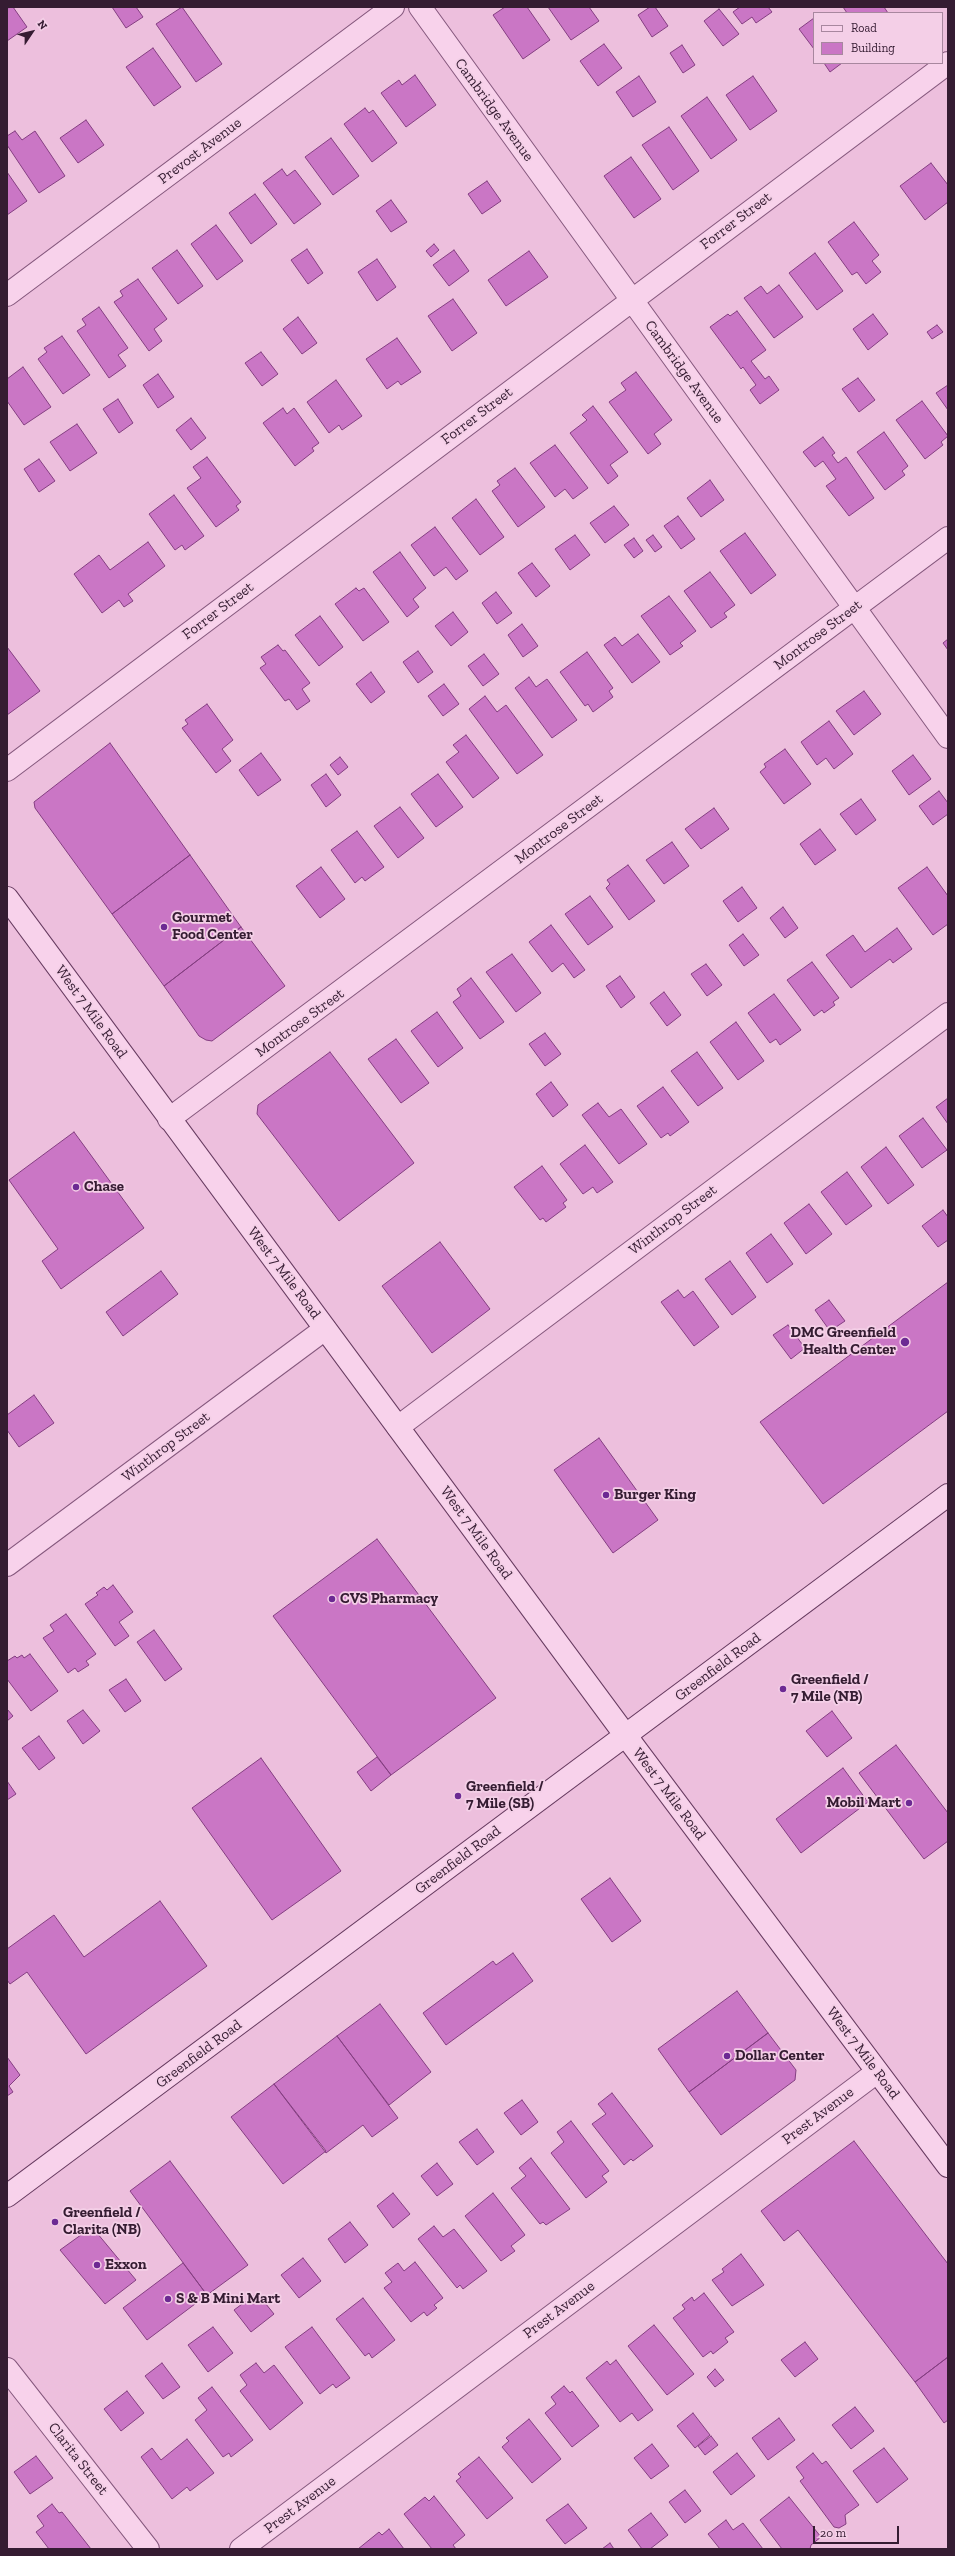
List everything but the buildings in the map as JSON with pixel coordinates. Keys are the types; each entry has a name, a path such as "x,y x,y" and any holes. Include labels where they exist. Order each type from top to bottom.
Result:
{"street":[{"name":"Prevost Avenue","path":"7,295 393,7"},
{"name":"Cambridge Avenue","path":"420,7 948,737"},
{"name":"Forrer Street","path":"7,770 948,63"},
{"name":"Montrose Street","path":"170,1119 948,538"},
{"name":"West 7 Mile Road","path":"7,898 626,1736 948,2166"},
{"name":"Winthrop Street","path":"398,1427 948,1014"},
{"name":"Winthrop Street","path":"7,1565 325,1329"},
{"name":"Greenfield Road","path":"7,2196 948,1495"},
{"name":"Prest Avenue","path":"241,2549 877,2072"},
{"name":"Clarita Street","path":"7,2369 148,2549"}],"place":[{"name":"Gourmet Food Center","path":"164,927"},
{"name":"Chase","path":"76,1187"},
{"name":"DMC Greenfield Health Center","path":"905,1342"},
{"name":"Burger King","path":"606,1495"},
{"name":"CVS Pharmacy","path":"332,1599"},
{"name":"Greenfield / 7 Mile (NB)","path":"783,1689"},
{"name":"Greenfield / 7 Mile (SB)","path":"458,1796"},
{"name":"Mobil Mart","path":"909,1803"},
{"name":"Dollar Center","path":"727,2056"},
{"name":"Greenfield / Clarita (NB)","path":"55,2222"},
{"name":"Exxon","path":"97,2265"},
{"name":"S & B Mini Mart","path":"168,2299"}]}
